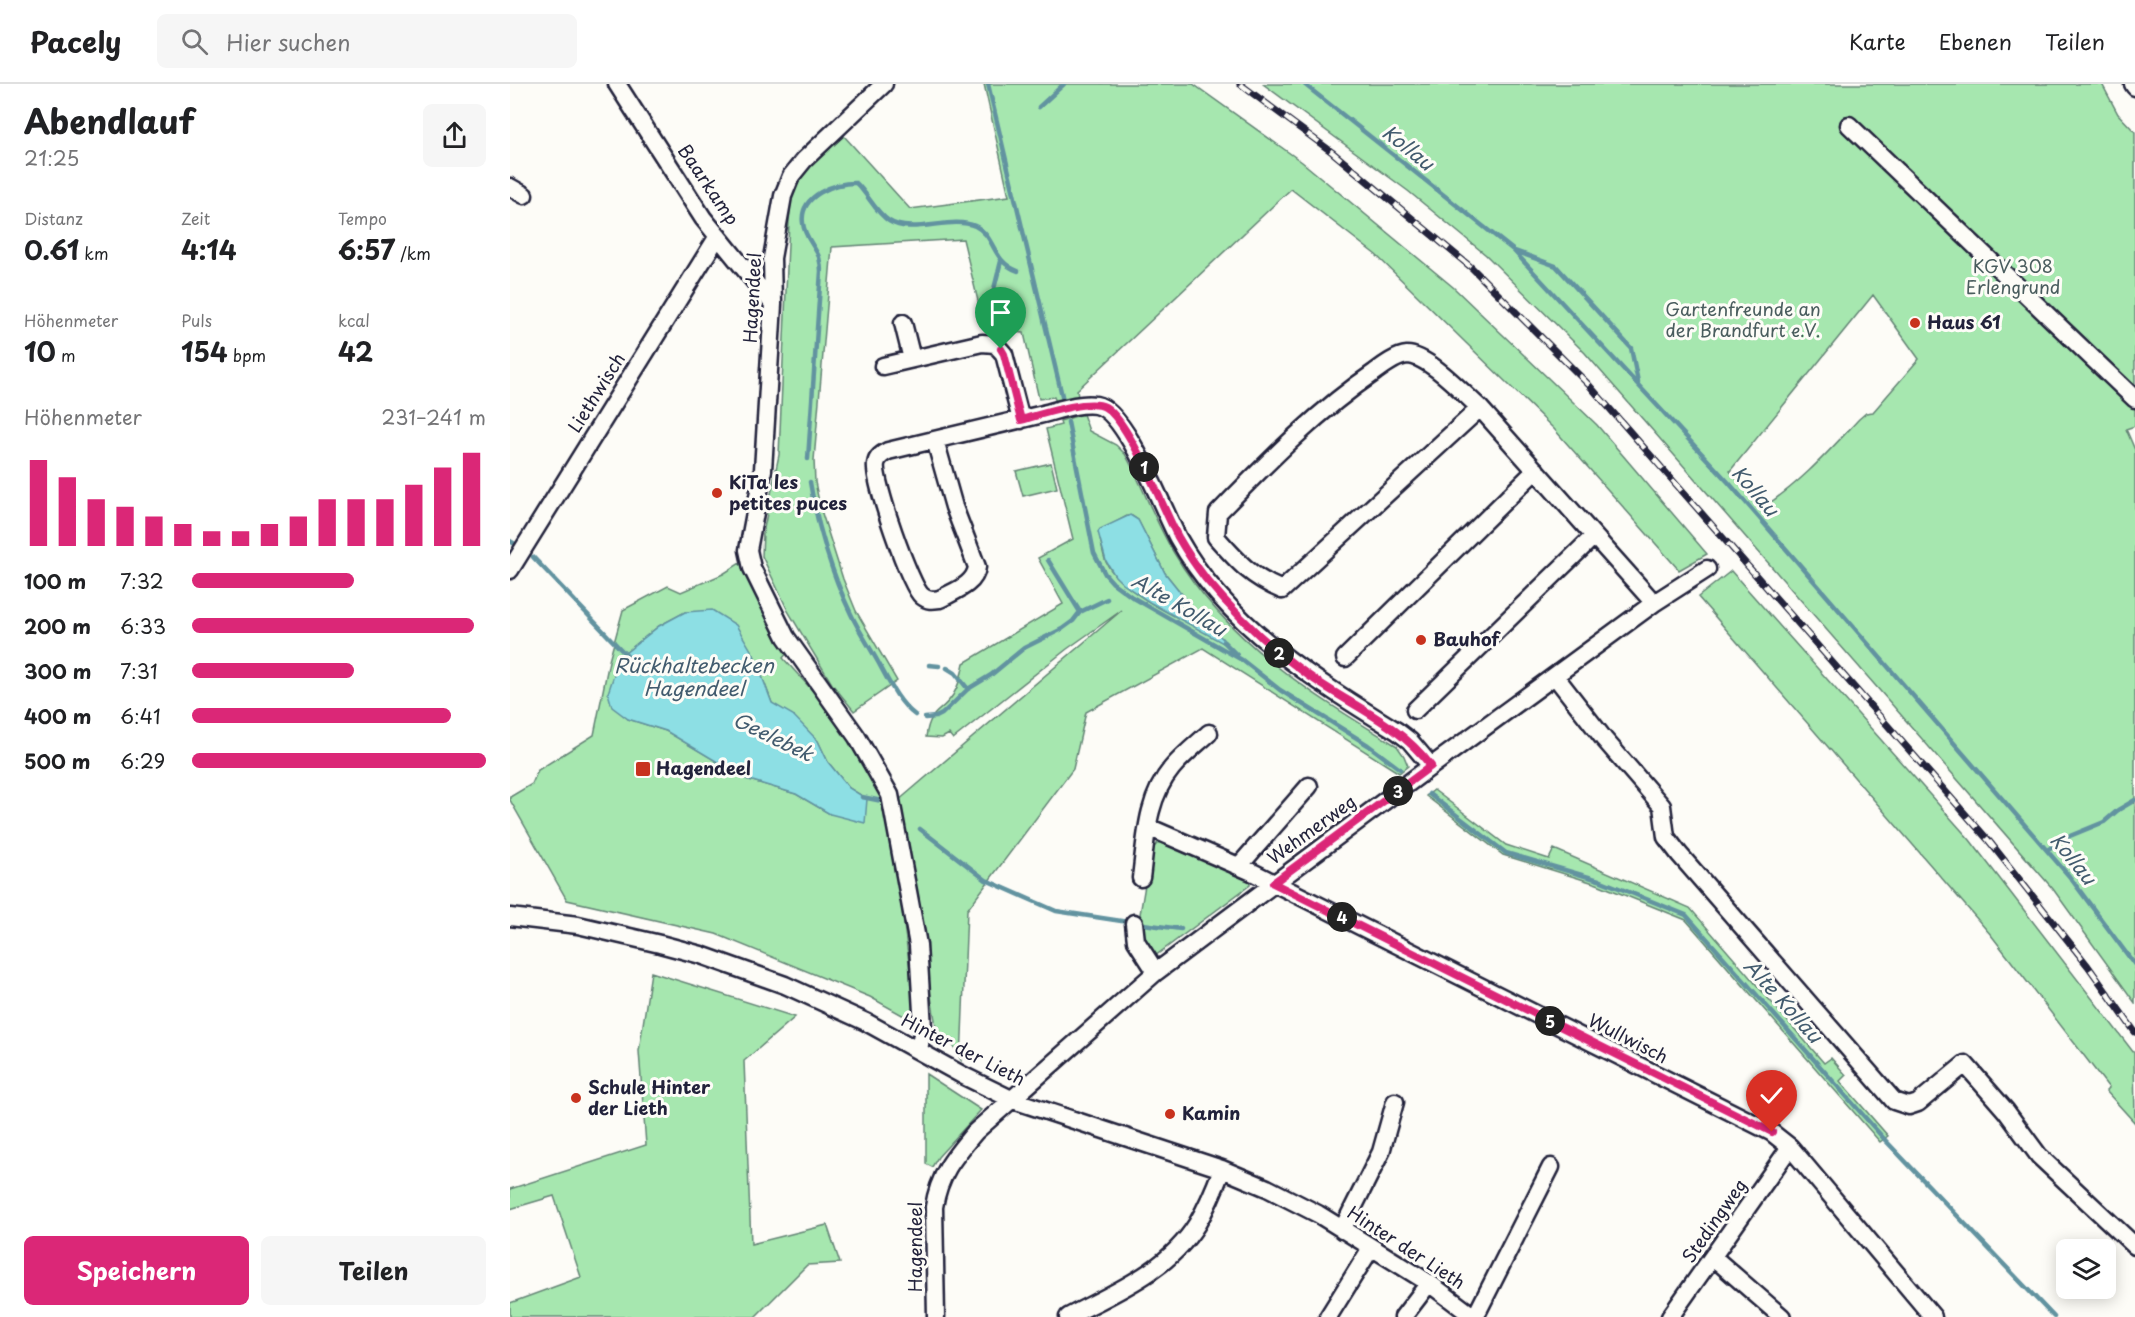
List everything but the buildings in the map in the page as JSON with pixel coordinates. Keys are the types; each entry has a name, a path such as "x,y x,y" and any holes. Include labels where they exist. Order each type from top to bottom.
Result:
{"street":[{"name":"Baarkamp","path":"617,84 703,218 772,304"},
{"name":"Hagendeel","path":"884,84 804,160 791,176 783,196 772,258 772,304 763,470 748,550 752,568 786,636 857,737 890,795 918,945 923,1029 919,1050"},
{"path":"1849,125 2135,399"},
{"name":"Liethwisch","path":"510,570 718,236"},
{"path":"903,323 912,359"},
{"path":"883,366 989,342 1001,349 1004,354 1021,420"},
{"path":"1480,408 1282,590 1261,582 1239,563 1216,537 1218,513 1284,446 1351,388 1388,363 1405,355 1421,358 1480,408 1654,603"},
{"path":"935,440 954,507 977,567 971,581 935,600 925,598 917,589 900,550 876,470 876,462 880,455 888,451 1083,405 1095,404 1105,407 1122,426 1139,456 1179,539 1204,577 1241,618 1281,655 1308,675 1410,741 1431,766"},
{"path":"1346,658 1536,470"},
{"path":"1415,710 1594,536"},
{"name":"Wehmerweg","path":"1013,1100 1156,972 1431,766 1654,603 1707,569"},
{"path":"1555,676 1604,739 1662,806 1666,837 1894,1101 1909,1106 1918,1103 1965,1064 2007,1111 2039,1156 2135,1246"},
{"path":"1141,878 1148,818 1156,795 1172,768 1209,733"},
{"path":"1239,867 1309,786"},
{"name":"Wullwisch","path":"1148,827 1273,883 1772,1132 1790,1147 1933,1317"},
{"name":"Hinter der Lieth","path":"510,917 578,925 701,955 801,991 866,1022 1013,1100 1222,1169 1267,1188 1318,1214 1429,1283 1474,1317"},
{"path":"1134,923 1136,941 1156,972"},
{"name":"Hagendeel","path":"936,1317 934,1207 936,1191 942,1175 953,1158 975,1132 1013,1100"},
{"path":"1342,1230 1381,1152 1395,1102"},
{"name":"Stedingweg","path":"1670,1317 1790,1147"},
{"path":"1474,1317 1551,1167"},
{"path":"1068,1317 1136,1282 1168,1257 1197,1225 1222,1169"},
{"path":"1328,1317 1371,1248"},
{"path":"1713,1257 1782,1317"},
{"path":"1403,1317 1429,1283"}],"green space":[{"path":"984,84 1193,84 1302,162 1453,287 1597,425 1707,554 1679,570 1554,429 1376,255 1291,189 1077,390 1078,397 1056,402 1054,397 1039,399 1024,333 985,330 963,239 832,247 814,460 815,482 820,507 843,579 856,611 897,681 854,711 832,684 788,611 762,556 763,533 779,455 791,200 800,178 844,136 910,209 1009,196"},
{"path":"1263,84 2102,84 2118,114 2135,132 2135,426 2126,429 2135,450 2135,1003 2053,889 1585,353 1486,255 1408,191","holes":["1873,295 1919,359 1873,412 1866,413 1859,419 1801,478 1762,508 1730,471"]},
{"path":"1083,414 1089,431 1116,445 1125,454 1174,553 1219,614 1245,640 1302,685 1397,746 1408,766 1399,773 1203,648 1086,712 1073,769 967,910 961,1060 953,1045 938,1038 898,801 1122,610 1067,649 953,739 949,734 942,738 926,737 933,716 949,701 955,691 964,663 1063,604 1038,558 1073,539 1046,429 1061,425 1060,421","holes":["1127,516 1138,520 1165,573 1201,618 1224,641 1141,597 1114,574 1106,562 1099,531"]},
{"path":"1051,463 1057,488 1023,496 1016,471"},
{"path":"740,563 788,652 783,658 849,731 883,799 901,903 916,1014 904,1016 870,997 716,934 567,900 510,800 510,797 532,784 538,770 594,735 609,661 623,610 668,586 681,592 723,574","holes":["685,612 754,655 772,703 818,741 828,762 849,788 867,799 830,814 796,794 746,779 666,731 628,719 624,654 659,626"]},
{"path":"1731,571 1970,840 2134,1053 2135,1123 2106,1091 2109,1088 1991,935 1698,597"},
{"path":"1434,790 1506,845 1549,859 1554,849 1690,908 1824,1063 1831,1058 1846,1075 1840,1081 1888,1136 1880,1142 1686,920 1597,884 1503,855 1426,796"},
{"path":"1167,840 1247,876 1250,885 1155,956 1141,938 1139,920 1151,850 1159,842"},
{"path":"651,972 795,1017 744,1061 751,1244 827,1225 840,1263 807,1265 755,1317 510,1317 510,1303 581,1277 554,1196 510,1209 510,1189 646,1145 639,1051"},
{"path":"926,1074 981,1110 938,1157 932,1167 926,1164"}],"water":[{"path":"1130,515 1138,520 1165,573 1201,618 1223,639 1223,643 1151,603 1115,576 1106,561 1098,532"},
{"name":"Rückhaltebecken Hagendeel","path":"712,610 736,625 754,655 772,703 793,715 818,741 828,762 849,788 867,799 865,823 830,814 796,794 746,779 666,731 628,719 612,707 608,693 619,660 624,654 659,626 685,612"}],"waterway":[{"name":"Alte Kollau","path":"988,84 1063,400"},
{"path":"1039,107 1064,84"},
{"name":"Kollau","path":"1304,84 1513,250 1729,483 2069,876 2135,965"},
{"path":"808,459 821,271 819,257 807,236 803,223 803,213 812,198 829,188 856,183 884,217 898,225 909,227 965,223 975,226 987,236 1003,261 1018,271"},
{"path":"1515,251 1556,266 1631,348 1638,382"},
{"path":"996,327 991,301 1001,261"},
{"name":"Alte Kollau","path":"1068,422 1094,553 1105,574 1113,583 1132,597 1242,660 1280,690 1368,745 1400,769"},
{"path":"810,482 826,550 844,599 894,690 903,704 915,715"},
{"name":"Geelebek","path":"510,541 515,544"},
{"name":"Geelebek","path":"533,557 628,657"},
{"path":"1048,560 1080,612"},
{"path":"925,718 942,714 968,689 991,675 1024,648 1062,629 1080,612 1107,599"},
{"path":"1224,642 1237,655"},
{"path":"929,665 939,666"},
{"path":"947,668 955,673 968,689"},
{"name":"Alte Kollau","path":"1429,794 1506,853 1599,880 1686,915 1886,1141 2054,1317"},
{"name":"Geelebek","path":"862,797 882,801"},
{"path":"2047,850 2065,838 2104,822 2135,800"},
{"name":"Geelebek","path":"920,829 986,880 1056,911 1128,922"},
{"name":"Geelebek","path":"1143,924 1181,929"}],"railway":[{"path":"1240,84 1332,152 1472,268 1589,385 1989,841 2088,966 2135,1032"}],"place":[{"name":"Haus 61","path":"1915,323"},
{"name":"KiTa les petites puces","path":"717,493"},
{"name":"Bauhof","path":"1421,640"},
{"name":"Hagendeel","path":"643,769"},
{"name":"Schule Hinter der Lieth","path":"576,1098"},
{"name":"Kamin","path":"1170,1114"}],"route":[{"path":"1001,349 1021,420 1083,405 1095,404 1105,407 1122,426 1139,456 1179,539 1204,577 1241,618 1281,655 1308,675 1410,741 1431,766 1273,883 1772,1132"}],"park label":[{"name":"KGV 308 Erlengrund","path":"2013,277"},
{"name":"Gartenfreunde an der Brandfurt e.V.","path":"1743,320"}]}
